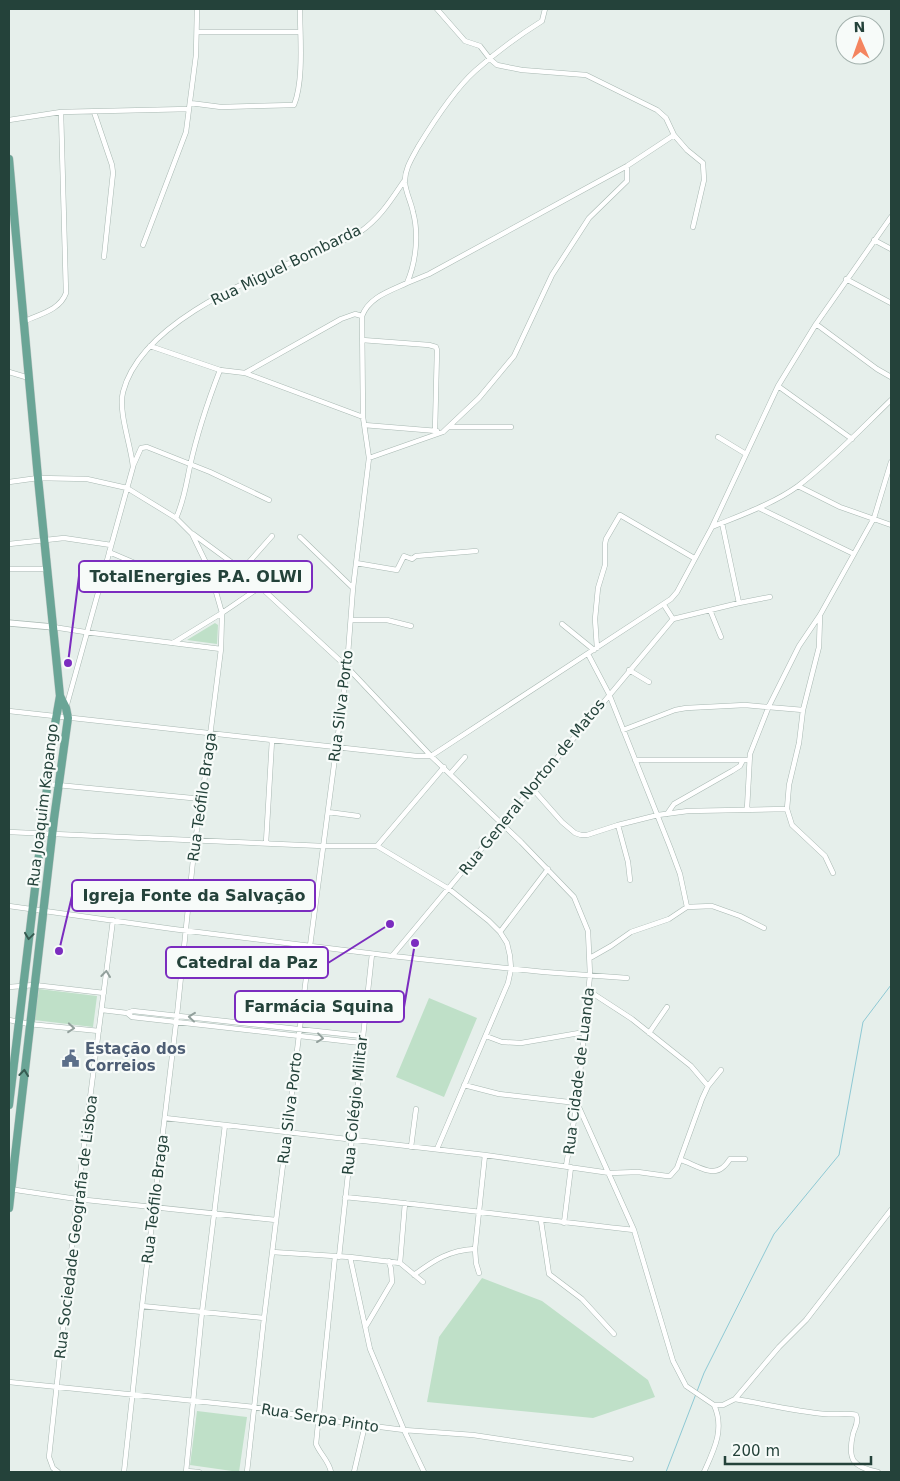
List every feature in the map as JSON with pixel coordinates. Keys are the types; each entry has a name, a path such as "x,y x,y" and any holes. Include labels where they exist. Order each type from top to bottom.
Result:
{"main road":[{"path":"9,159 60,696"},
{"name":"Rua Joaquim Kapango","path":"9,1208 46,879 68,718 66,708 60,696"},
{"name":"Rua Joaquim Kapango","path":"9,1104 55,717 60,696"},
{"path":"38,863 48,865"},
{"path":"36,877 46,879"},
{"path":"9,1104 21,1105"}],"street":[{"path":"143,245 184,140 196,61 197,9"},
{"path":"9,120 61,112 94,112 190,106 294,105 297,96 300,64 300,9"},
{"path":"437,9 465,41 480,46 490,60 499,66 581,74 594,78 658,110 669,123 674,135 687,150 703,162 704,180 693,227"},
{"path":"407,283 413,263 416,226 404,181 410,162 433,123 469,78 508,43 542,21 544,9"},
{"path":"197,32 300,32"},
{"path":"25,321 57,307 66,293 61,112"},
{"path":"94,112 112,165 104,258"},
{"path":"245,373 341,320 355,314 362,316 368,304 377,297 429,274 627,166 674,135"},
{"path":"369,458 443,432 479,398 514,356 552,275 582,228 597,209 628,181 627,166"},
{"name":"Rua Miguel Bombarda","path":"66,708 133,467 122,409 123,393 131,373 150,346 180,321 226,292 340,242 360,231 382,214 404,181"},
{"path":"9,711 431,756 664,605 677,592 712,527 778,386 816,324 891,216"},
{"path":"874,240 891,248"},
{"path":"846,279 891,303"},
{"name":"Rua Silva Porto","path":"247,1472 310,946 347,668 353,588 369,458 363,417 362,316"},
{"path":"816,324 876,369 891,377"},
{"path":"362,340 436,347 435,431"},
{"path":"150,346 220,370 245,373 363,417"},
{"path":"176,518 184,502 190,466 210,394 220,370"},
{"path":"9,372 30,378"},
{"path":"778,386 852,439"},
{"path":"712,527 759,508 798,486 852,439 891,400"},
{"path":"364,426 443,432"},
{"path":"449,427 511,427"},
{"path":"718,437 746,454"},
{"path":"133,467 139,452 145,447 190,466 210,472 269,500"},
{"path":"747,809 750,780 749,760 752,747 769,706 799,646 820,615 874,518 891,462"},
{"name":"Rua Teófilo Braga","path":"9,482 38,478 87,479 127,488 176,518 192,534 210,571 222,613 211,733 195,841 177,1015 124,1472"},
{"path":"798,486 840,507 891,525"},
{"path":"759,508 854,554"},
{"path":"595,649 595,619 598,588 605,565 605,544 608,534 620,515 694,558"},
{"path":"722,523 739,603"},
{"name":"Rua Cidade de Luanda","path":"192,534 242,570 347,668 431,756 548,869 574,897 580,908 588,931 590,975 577,1103 568,1166 564,1223"},
{"path":"242,570 272,536"},
{"path":"300,537 353,588"},
{"path":"9,544 44,539 73,538 110,545"},
{"path":"356,563 397,570 404,556 412,559 416,556 476,551"},
{"path":"100,581 153,587 159,584 160,578 156,572 109,552"},
{"path":"9,569 48,569"},
{"path":"172,644 260,587"},
{"path":"664,605 673,619 739,603 770,598"},
{"path":"710,610 721,637"},
{"path":"820,615 820,647 803,710 787,809 792,824 825,856 833,872"},
{"name":"Rua General Norton de Matos","path":"392,956 673,619"},
{"path":"351,620 387,620 411,626"},
{"path":"9,623 220,649"},
{"path":"562,624 595,649"},
{"path":"588,654 609,694 634,760 658,815 680,874 687,907"},
{"path":"629,670 650,682"},
{"path":"623,730 675,710 686,708 745,705 803,710"},
{"path":"266,843 272,740"},
{"path":"450,774 465,757"},
{"path":"634,760 749,760"},
{"path":"667,814 674,804 732,772 740,766 743,760"},
{"path":"378,846 444,767"},
{"path":"47,784 202,799"},
{"path":"531,787 562,822 575,833 587,835 658,815 688,811 787,809"},
{"path":"328,812 358,816"},
{"path":"618,825 626,854 630,880"},
{"path":"9,832 323,846 378,846 449,889 500,932 506,943 511,969 508,983 437,1149"},
{"path":"500,932 548,869"},
{"path":"9,906 372,954 511,969 627,978"},
{"path":"590,958 631,932 670,919 687,907 712,906 729,911 764,928"},
{"name":"Rua Sociedade Geografia de Lisboa","path":"58,1472 53,1468 49,1457 77,1198 112,920"},
{"name":"Rua Colégio Militar","path":"331,1472 329,1465 318,1451 316,1444 372,954"},
{"path":"9,987 34,984 104,993"},
{"path":"589,991 609,1003 691,1066 708,1086"},
{"path":"649,1033 667,1007"},
{"path":"102,1010 127,1013 132,1017 361,1042"},
{"path":"127,1013 133,1010 362,1036"},
{"path":"206,1025 207,1018"},
{"path":"9,1020 29,1024 99,1031"},
{"path":"227,1027 228,1021"},
{"path":"263,1031 264,1025"},
{"path":"486,1036 511,1044 585,1032"},
{"path":"336,1033 336,1040"},
{"path":"165,1118 485,1155 568,1166 610,1174 638,1172 670,1176 681,1160 708,1086 721,1070"},
{"path":"464,1085 499,1094 577,1103 634,1230 672,1361 686,1386 714,1405 719,1415 720,1426 717,1441 704,1472"},
{"path":"411,1146 416,1110"},
{"path":"199,1472 186,1471 202,1312 225,1125"},
{"path":"479,1273 475,1249 485,1155"},
{"path":"681,1160 702,1169 716,1171 721,1170 730,1159 745,1159"},
{"path":"10,1189 276,1220"},
{"path":"345,1197 541,1221 634,1230"},
{"path":"400,1263 405,1203"},
{"path":"714,1405 723,1404 735,1399 779,1347 806,1320 891,1210"},
{"path":"541,1221 549,1274 582,1299 614,1334"},
{"path":"414,1275 452,1252 475,1249"},
{"path":"272,1252 350,1257 400,1263 423,1282"},
{"path":"350,1257 370,1349 424,1472"},
{"path":"366,1326 392,1282 389,1261"},
{"path":"142,1306 264,1318"},
{"name":"Rua Serpa Pinto","path":"9,1382 254,1408 318,1419 404,1430 473,1435 631,1459"},
{"path":"735,1399 823,1414 856,1415 858,1421 851,1443 853,1461 859,1467 878,1472"},
{"path":"354,1472 365,1425"}],"green space":[{"path":"215,623 218,625 217,644 187,640"},
{"path":"39,989 97,996 93,1027 34,1020"},
{"path":"429,998 477,1018 444,1097 396,1077"},
{"path":"482,1278 542,1301 648,1380 655,1397 593,1418 427,1402 439,1337"},
{"path":"197,1411 247,1417 239,1472 190,1465"}],"waterway":[{"path":"666,1472 704,1373 774,1234 839,1155 863,1022 891,985"}],"place":[{"name":"TotalEnergies P.A. OLWI","path":"68,663"},
{"name":"Catedral da Paz","path":"390,924"},
{"name":"Farmácia Squina","path":"415,943"},
{"name":"Igreja Fonte da Salvação","path":"59,951"},
{"name":"Estação dos Correios","path":"71,1058"}]}
